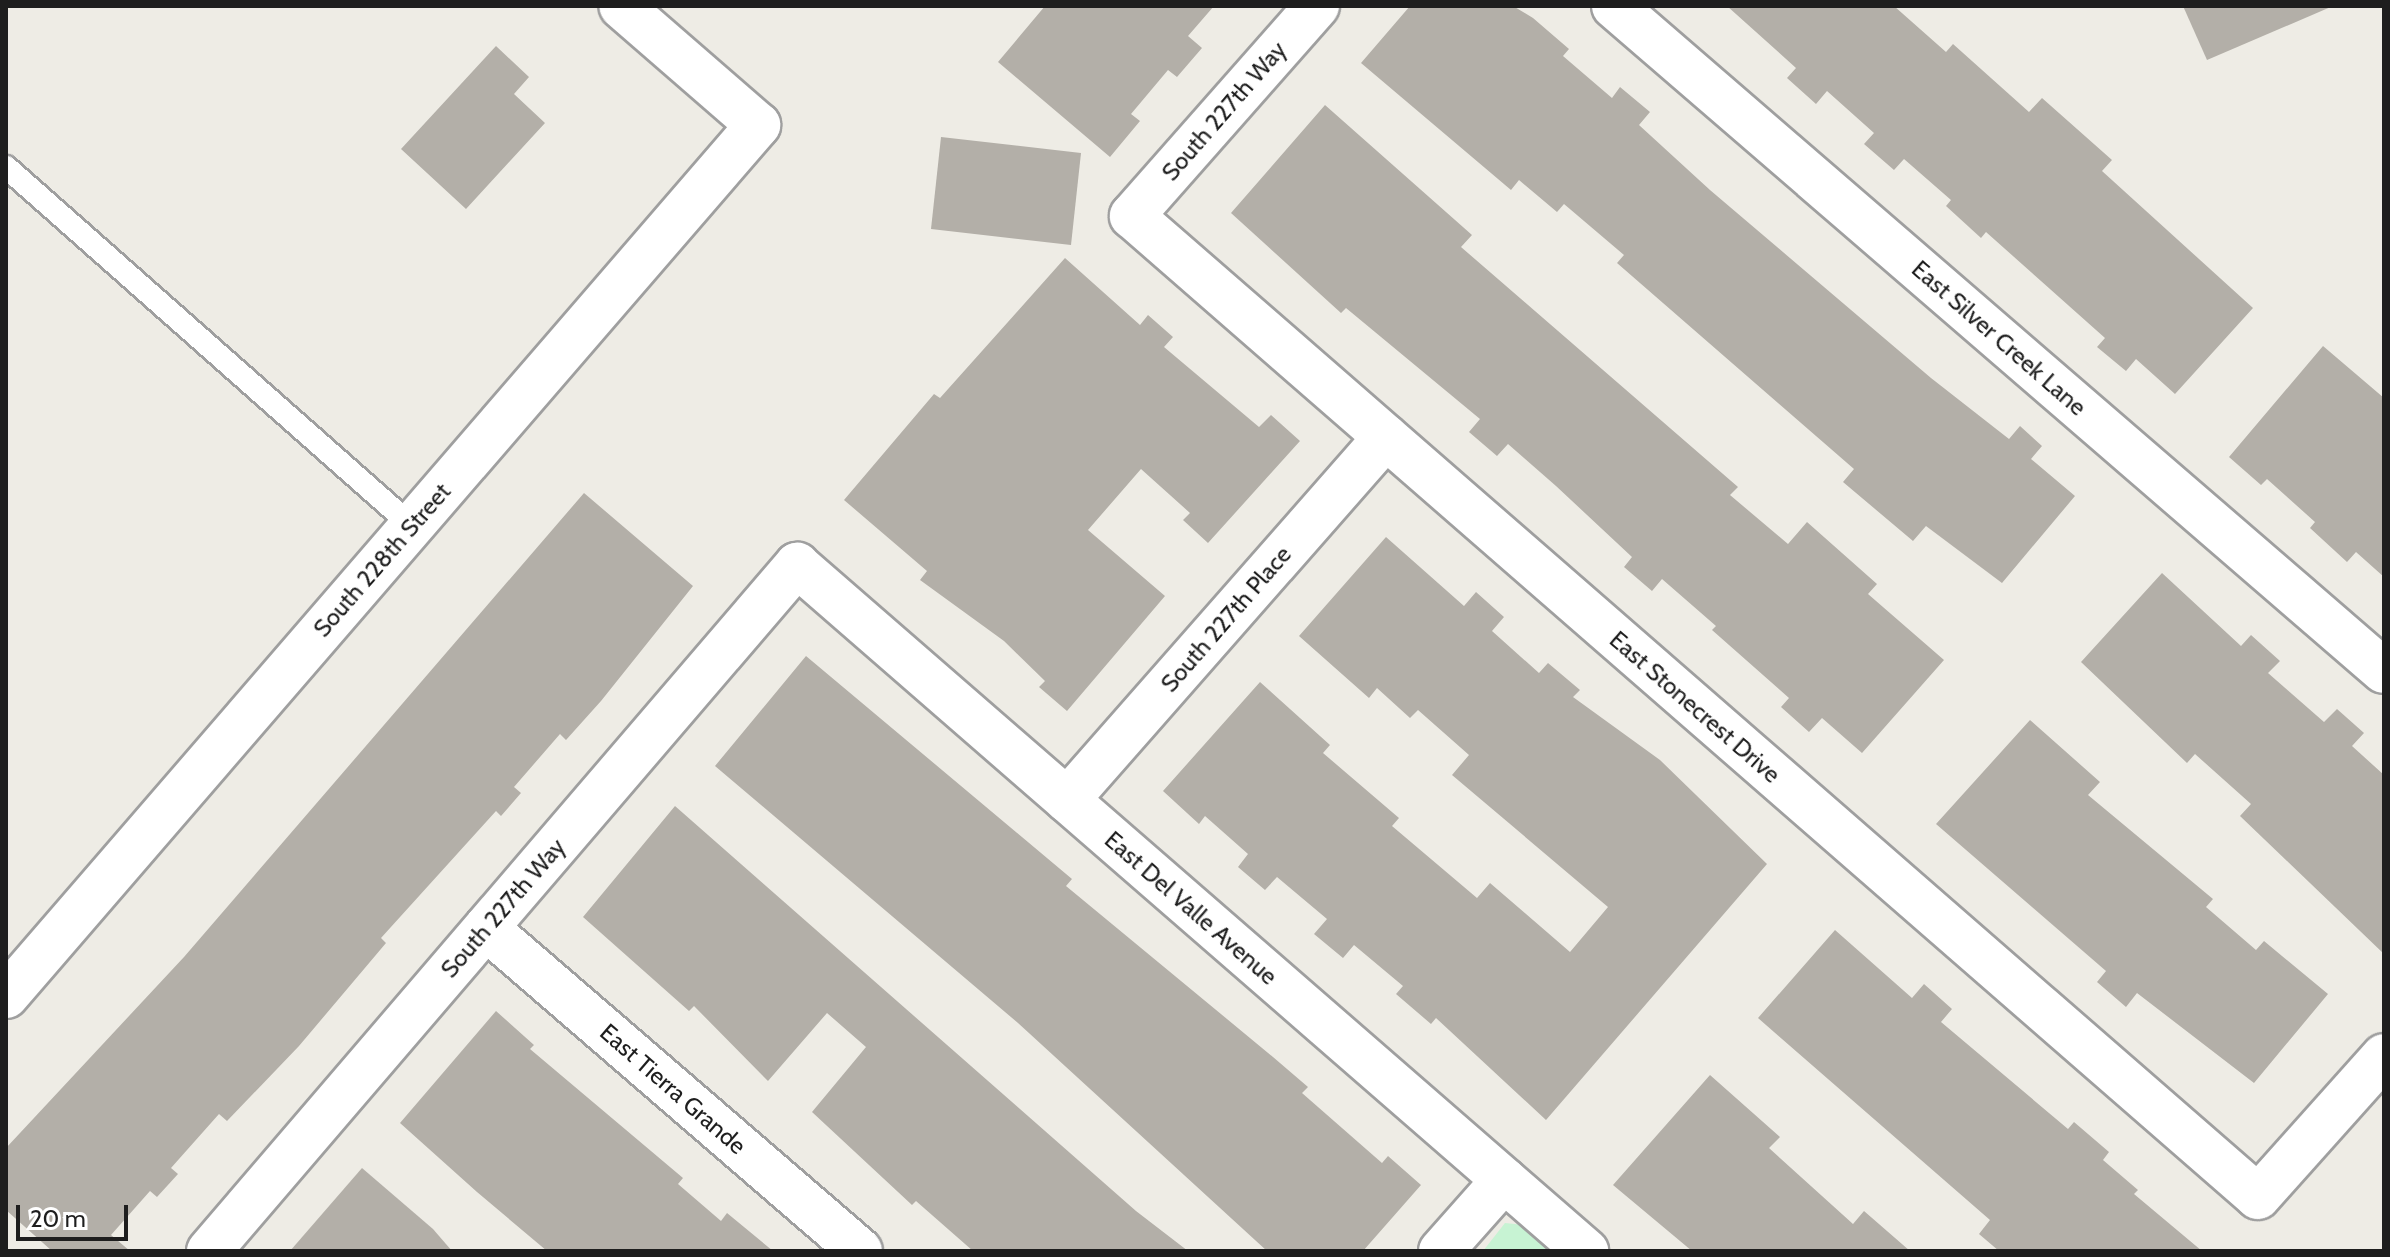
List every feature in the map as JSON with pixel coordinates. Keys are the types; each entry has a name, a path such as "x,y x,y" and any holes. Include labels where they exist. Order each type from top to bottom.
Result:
{"street":[{"name":"South 228th Street","path":"6,996 758,125 621,6"},
{"name":"South 227th Way","path":"1132,216 1317,6"},
{"name":"East Silver Creek Lane","path":"1614,6 2384,671"},
{"name":"East Stonecrest Drive","path":"1132,216 2258,1197 2384,1056"},
{"name":"South 227th Place","path":"1067,800 1386,437"},
{"name":"South 227th Way","path":"209,1251 797,565"},
{"name":"East Del Valle Avenue","path":"797,565 1586,1251"},
{"name":"East Tierra Grande","path":"486,928 860,1251"},
{"path":"1441,1251 1504,1180"}],"lane":[{"path":"6,167 411,525"}],"green space":[{"path":"1505,1223 1524,1225 1552,1251 1483,1251"}],"building":[{"path":"1045,6 1214,6 1188,36 1202,48 1177,77 1168,70 1131,114 1140,121 1110,157 998,62"},
{"path":"1410,6 1513,6 1533,18 1569,49 1563,56 1612,98 1620,87 1650,112 1639,125 1710,190 1931,378 2009,439 2020,426 2042,446 2031,459 2075,496 2002,583 1926,526 1913,541 1843,482 1854,469 1617,263 1624,255 1564,204 1557,212 1519,180 1511,190 1361,63"},
{"path":"1727,6 1894,6 1946,52 1953,44 2029,112 2042,98 2112,160 2102,171 2253,308 2175,394 2136,359 2126,371 2097,347 2105,338 1986,232 1981,238 1946,206 1951,200 1904,159 1894,170 1864,144 1874,133 1827,91 1816,104 1787,78 1796,68"},
{"path":"2183,6 2333,6 2207,60"},
{"path":"496,46 529,77 514,94 545,123 466,209 401,149"},
{"path":"1325,105 1472,235 1461,247 1738,487 1730,495 1788,544 1807,522 1877,584 1868,594 1944,660 1862,753 1822,718 1809,732 1781,707 1789,698 1712,630 1716,626 1662,579 1652,591 1624,567 1632,557 1556,486 1508,444 1497,456 1469,432 1480,419 1346,308 1341,313 1231,213"},
{"path":"941,137 1081,153 1071,245 931,229"},
{"path":"1065,258 1140,325 1148,315 1173,337 1164,347 1259,427 1271,415 1300,441 1208,543 1183,520 1190,513 1141,469 1088,530 1165,596 1067,711 1039,687 1045,681 1004,641 920,580 927,571 844,500 934,394 940,398"},
{"path":"2323,346 2384,398 2384,577 2356,552 2347,562 2310,528 2315,522 2267,479 2261,485 2229,457"},
{"path":"584,493 693,586 601,701 566,740 560,734 514,787 521,793 501,816 496,811 381,938 386,943 299,1046 227,1121 219,1114 171,1168 178,1174 157,1197 150,1191 111,1235 130,1251 52,1251 6,1210 6,1148 184,957"},
{"path":"1386,537 1464,606 1476,592 1504,617 1492,631 1539,673 1548,663 1580,690 1573,697 1660,760 1767,864 1546,1120 1436,1018 1431,1024 1396,994 1403,986 1354,945 1343,958 1314,934 1327,919 1277,877 1265,890 1238,867 1248,854 1205,816 1199,824 1163,791 1260,682 1330,745 1323,753 1399,818 1392,826 1477,898 1490,883 1570,952 1608,907 1452,775 1469,755 1418,710 1410,718 1377,688 1369,698 1299,636"},
{"path":"2162,573 2241,646 2251,635 2280,661 2268,673 2324,722 2337,709 2364,733 2352,746 2384,775 2384,954 2240,816 2251,804 2195,754 2187,763 2081,662"},
{"path":"806,656 1072,879 1066,886 1308,1087 1302,1093 1382,1163 1388,1156 1421,1185 1363,1251 1267,1251 1018,1023 715,766"},
{"path":"2030,720 2100,782 2088,795 2213,899 2206,907 2256,950 2264,941 2328,994 2254,1083 2137,993 2126,1007 2097,982 2106,971 1936,824"},
{"path":"675,806 1136,1211 1188,1251 973,1251 916,1201 912,1205 812,1112 866,1047 827,1013 768,1081 694,1006 689,1011 583,917"},
{"path":"1835,930 1912,998 1924,984 1952,1009 1941,1022 2068,1129 2074,1122 2109,1152 2103,1160 2138,1190 2134,1194 2202,1251 1999,1251 1979,1234 1990,1220 1758,1018"},
{"path":"496,1011 534,1045 530,1049 683,1178 678,1184 721,1221 727,1213 773,1251 547,1251 477,1192 400,1123"},
{"path":"1710,1075 1780,1137 1769,1148 1853,1224 1864,1211 1910,1251 1692,1251 1613,1185"},
{"path":"362,1168 433,1229 452,1251 290,1251"}]}
